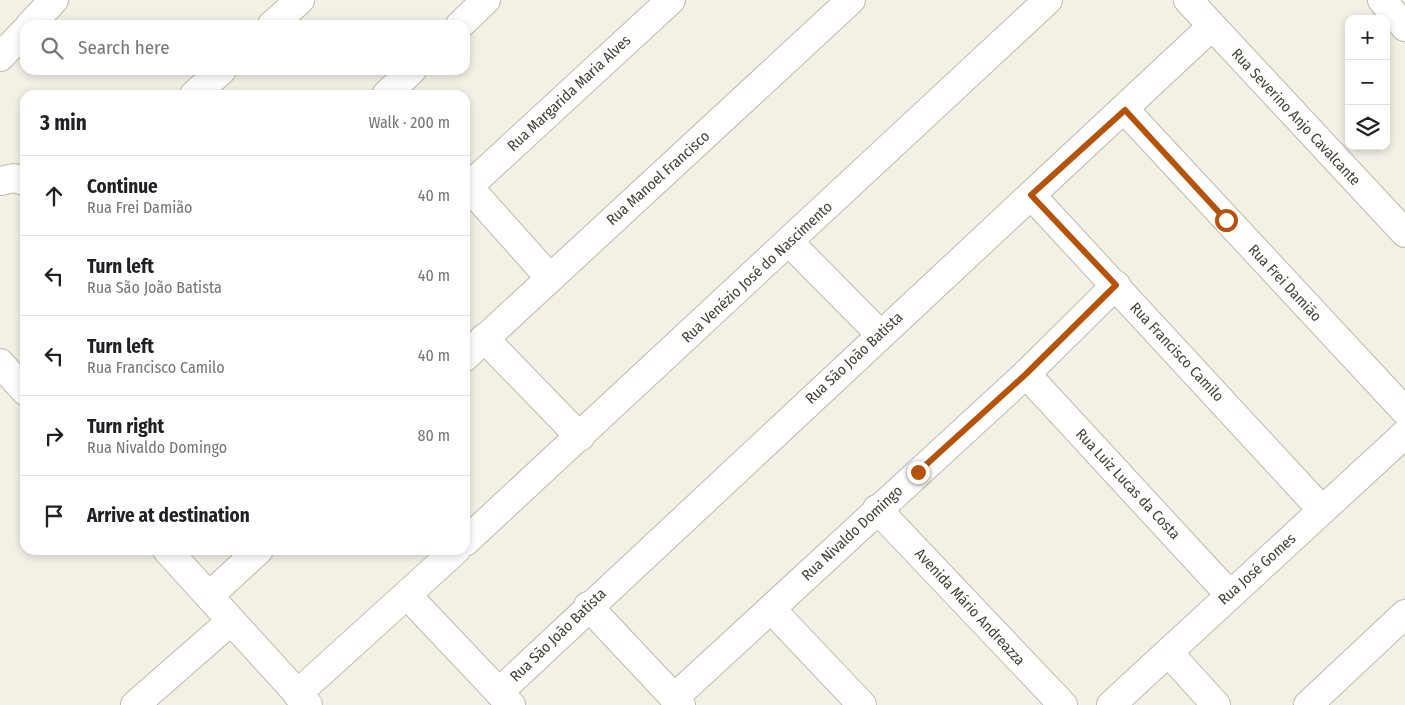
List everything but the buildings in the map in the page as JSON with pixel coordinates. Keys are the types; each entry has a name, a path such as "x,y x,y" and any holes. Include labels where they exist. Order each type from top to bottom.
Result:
{"street":[{"path":"35,20 54,0"},
{"path":"278,20 300,0"},
{"path":"465,20 486,0"},
{"name":"Rua Margarida Maria Alves","path":"470,182 671,0"},
{"name":"Rua Manoel Francisco","path":"470,352 851,0"},
{"name":"Rua Venézio José do Nascimento","path":"470,537 1048,0"},
{"name":"Rua Severino Anjo Cavalcante","path":"1188,0 1211,27 1405,233"},
{"path":"1382,0 1405,27"},
{"name":"Rua São João Batista","path":"505,698 588,606 880,334 1125,110 1211,27"},
{"path":"0,57 20,36"},
{"path":"200,90 216,75"},
{"path":"391,90 407,75"},
{"name":"Rua Frei Damião","path":"1125,110 1405,411"},
{"path":"0,181 14,178 20,180"},
{"path":"470,188 549,277"},
{"name":"Rua Francisco Camilo","path":"1031,195 1322,510"},
{"path":"789,242 880,334"},
{"name":"Rua Nivaldo Domingo","path":"678,702 771,609 877,509 1026,374 1116,285"},
{"path":"484,338 580,437"},
{"path":"0,363 20,385"},
{"name":"Rua Luiz Lucas da Costa","path":"1026,374 1229,594"},
{"name":"Rua José Gomes","path":"1111,705 1229,594 1405,434"},
{"name":"Avenida Mário Andreazza","path":"877,509 1063,705"},
{"path":"172,555 303,700 407,595 451,555"},
{"path":"209,596 254,555"},
{"path":"407,595 505,698"},
{"path":"588,606 678,702"},
{"path":"771,609 862,705"},
{"path":"1308,705 1405,614"},
{"path":"135,705 231,621"},
{"path":"1168,652 1216,705"}],"route":[{"path":"918,472 1026,374 1116,285 1031,195 1125,110 1226,220"}]}
